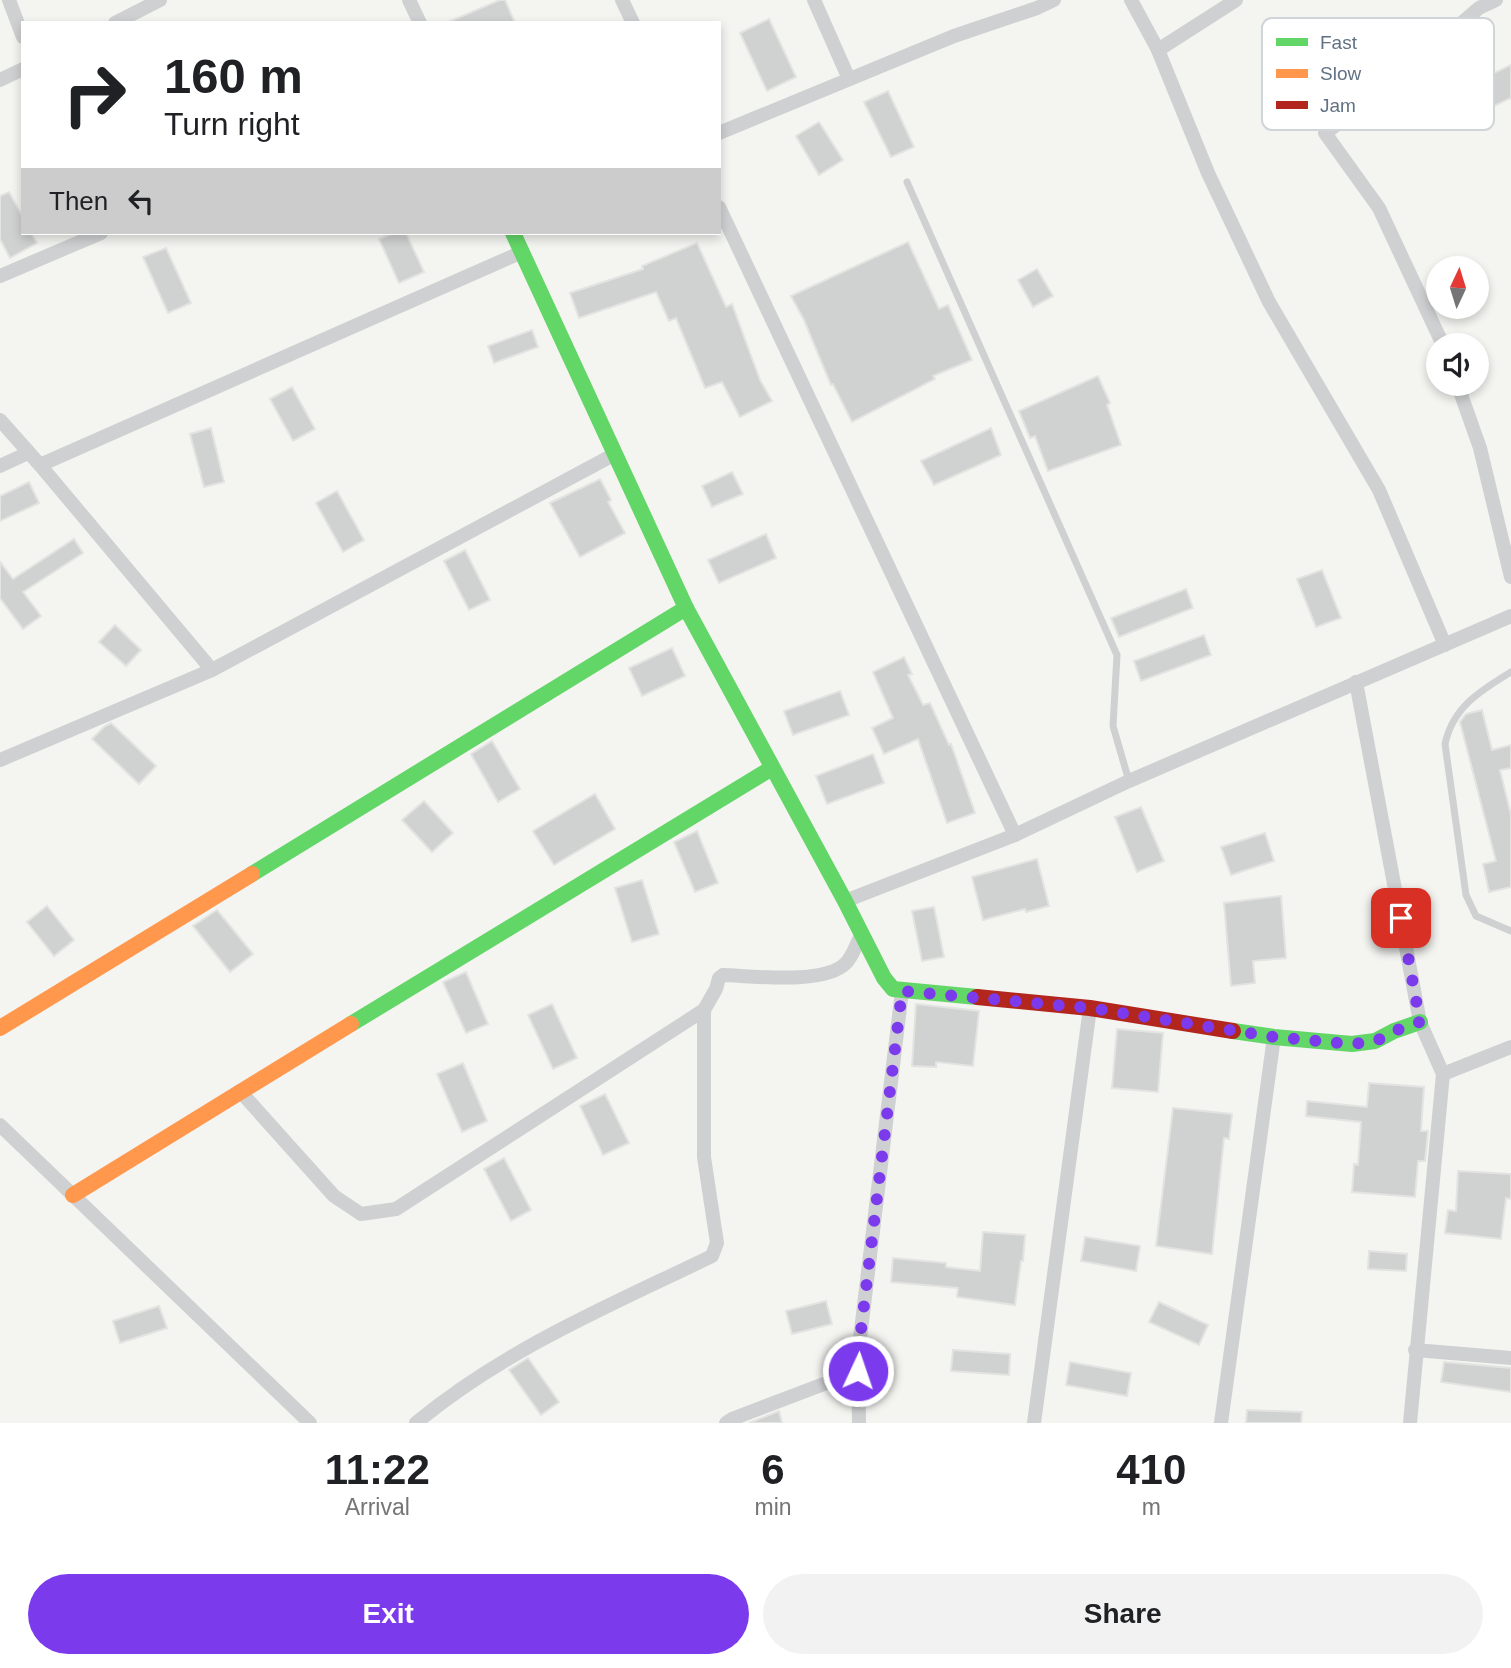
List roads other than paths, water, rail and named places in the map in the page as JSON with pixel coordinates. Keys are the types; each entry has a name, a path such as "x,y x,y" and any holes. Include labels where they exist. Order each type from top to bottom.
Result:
{"street":[{"path":"9,0 21,32"},
{"path":"119,21 160,0"},
{"path":"409,0 419,21"},
{"path":"622,0 632,21"},
{"path":"814,0 849,79"},
{"path":"721,132 954,36 1055,0"},
{"path":"1131,0 1158,50 1208,173 1269,302 1379,490 1445,645"},
{"path":"1158,50 1236,0"},
{"path":"1467,18 1479,8 1496,0"},
{"path":"0,80 21,70"},
{"path":"1329,130 1325,133 1379,208 1437,333"},
{"path":"721,210 1015,835"},
{"path":"0,276 96,235"},
{"path":"514,235 687,608 892,989 1090,1008 1274,1037 1352,1044 1376,1041 1420,1022"},
{"path":"40,465 522,252"},
{"path":"1462,396 1480,447 1511,577"},
{"path":"0,420 212,670"},
{"path":"0,466 28,453"},
{"path":"0,760 212,670 615,454"},
{"path":"0,1028 687,608"},
{"path":"845,901 1015,835 1129,781 1511,616"},
{"path":"1356,682 1420,1022 1443,1074 1410,1423"},
{"path":"73,1195 772,768"},
{"path":"416,1423 453,1392 541,1338 712,1256 718,1243 704,1157 704,1010 721,976 803,978 827,973 846,963 862,934"},
{"path":"859,1423 858,1355 902,991"},
{"path":"1034,1423 1090,1008"},
{"path":"240,1091 334,1196 361,1214 396,1209 704,1010"},
{"path":"1221,1423 1274,1037"},
{"path":"1443,1074 1511,1047"},
{"path":"0,1125 310,1423"},
{"path":"1415,1350 1511,1358"},
{"path":"726,1423 858,1371"}],"lane":[{"path":"907,182 1117,656 1113,726 1129,781"},
{"path":"1511,672 1463,707 1449,725 1445,744 1466,895 1476,916 1511,931"}]}
